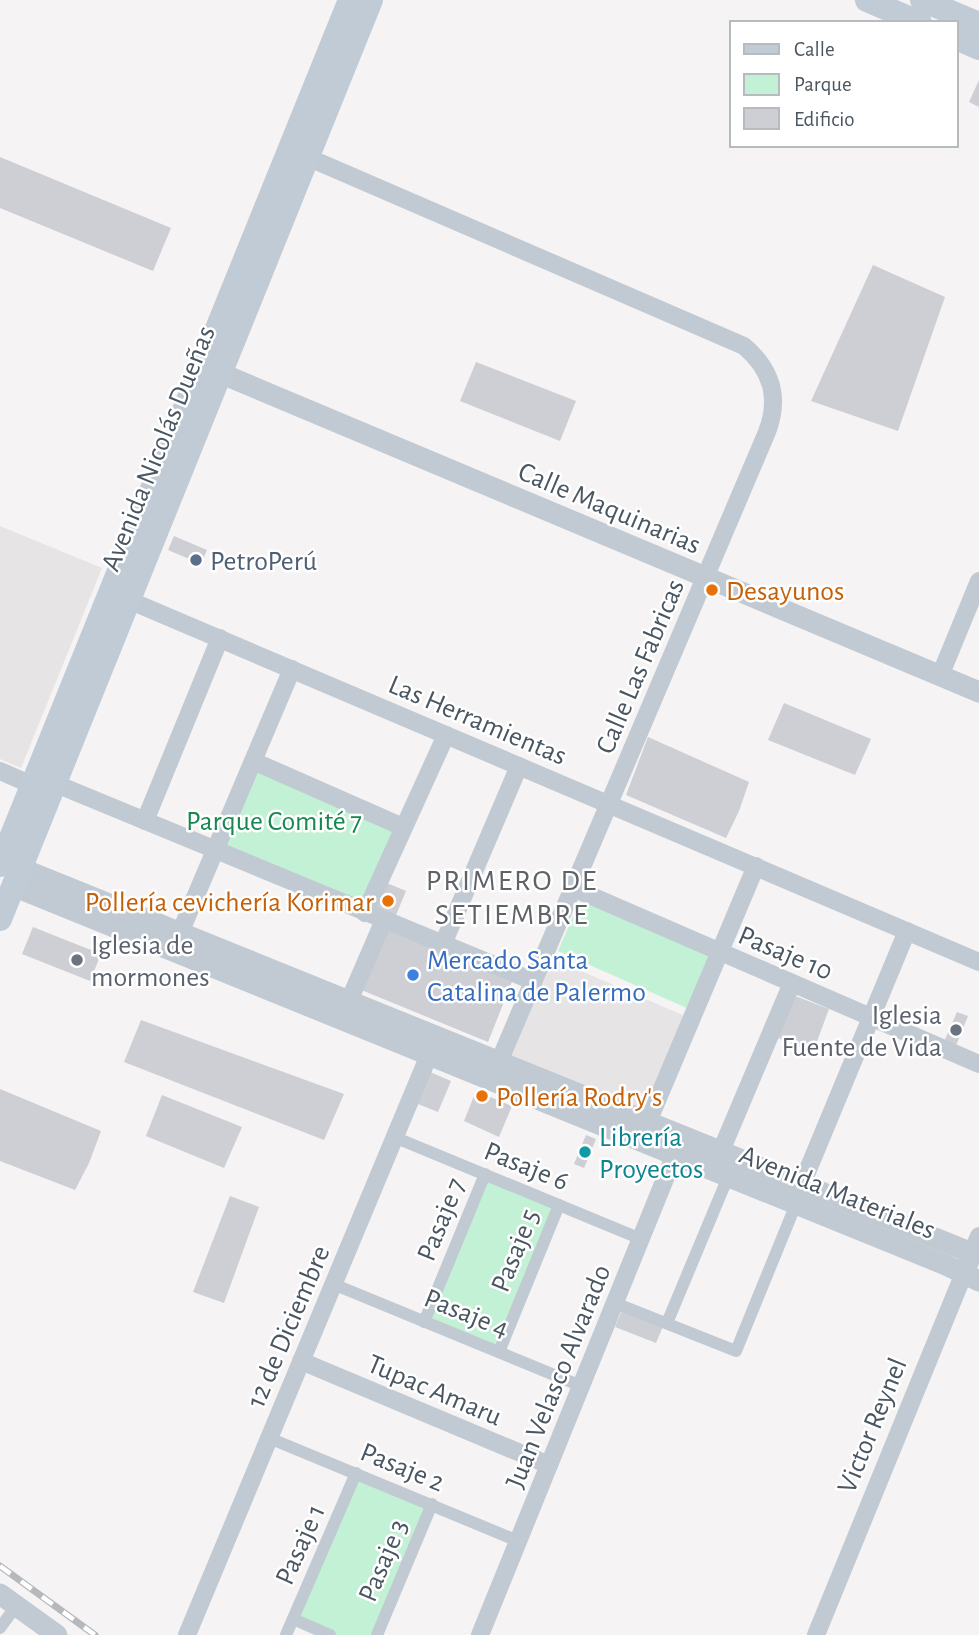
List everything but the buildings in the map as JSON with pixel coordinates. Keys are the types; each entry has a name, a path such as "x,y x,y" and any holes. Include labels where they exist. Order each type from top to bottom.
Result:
{"main road":[{"name":"Avenida Nicolás Dueñas","path":"0,919 11,873 44,785 166,478 350,0"},
{"name":"Avenida Nicolás Dueñas","path":"166,478 220,373 371,0"},
{"path":"867,0 915,21"},
{"path":"922,0 979,24"},
{"path":"958,39 979,48"}],"street":[{"name":"Calle Las Fabricas","path":"307,157 744,346 756,356 771,381 774,406 772,419 499,1062"},
{"name":"Calle Maquinarias","path":"220,373 979,692"},
{"path":"940,676 979,581"},
{"name":"Las Herramientas","path":"119,596 979,962"},
{"path":"145,821 220,638"},
{"path":"180,933 292,669"},
{"path":"365,913 446,735"},
{"path":"253,761 403,827"},
{"path":"443,944 519,766"},
{"path":"0,771 145,821 533,982"},
{"path":"648,1122 756,866"},
{"name":"Avenida Materiales","path":"11,873 180,933 349,1001 433,1046 499,1062 648,1122 679,1146 728,1177 799,1194 976,1244"},
{"name":"Avenida Materiales","path":"11,873 679,1146 721,1151 799,1194 971,1277"},
{"name":"Pasaje 10","path":"573,888 979,1064"},
{"path":"349,1001 384,920"},
{"path":"615,1303 736,1351 907,931"},
{"path":"721,1151 792,983"},
{"name":"12 de Diciembre","path":"187,1635 433,1046"},
{"name":"Pasaje 6","path":"394,1137 641,1239"},
{"name":"Juan Velasco Alvarado","path":"480,1635 679,1146"},
{"name":"Pasaje 7","path":"424,1322 485,1174"},
{"path":"667,1323 728,1177"},
{"name":"Pasaje 5","path":"499,1352 559,1205"},
{"name":"Victor Reynel","path":"816,1635 971,1277 976,1244"},
{"name":"Pasaje 4","path":"333,1284 581,1386"},
{"name":"Tupac Amaru","path":"301,1361 549,1465"},
{"name":"Pasaje 2","path":"269,1438 518,1541"},
{"name":"Pasaje 1","path":"286,1635 356,1473"},
{"name":"Pasaje 3","path":"377,1635 432,1504"},
{"path":"0,1628 8,1600 57,1635"},
{"path":"293,1619 330,1635"}],"shaded area":[{"path":"0,526 102,568 21,768 0,759"},
{"path":"542,954 687,1017 644,1115 498,1056"}],"green space":[{"name":"Parque Comité 7","path":"250,763 395,828 363,903 217,842"},
{"path":"582,896 713,955 689,1009 558,951"},
{"path":"486,1179 554,1207 498,1348 427,1319"},
{"path":"357,1478 427,1505 373,1635 336,1635 296,1618"}],"railway":[{"path":"0,1566 95,1635"}],"place":[{"name":"PetroPerú","path":"196,560"},
{"name":"Desayunos","path":"712,590"},
{"name":"Pollería cevichería Korimar","path":"388,901"},
{"name":"Iglesia de mormones","path":"77,960"},
{"name":"Mercado Santa Catalina de Palermo","path":"413,975"},
{"name":"Iglesia Fuente de Vida","path":"956,1030"},
{"name":"Pollería Rodry's","path":"482,1096"},
{"name":"Librería Proyectos","path":"585,1152"}],"district":[{"name":"PRIMERO DE SETIEMBRE","path":"512,897"}]}
